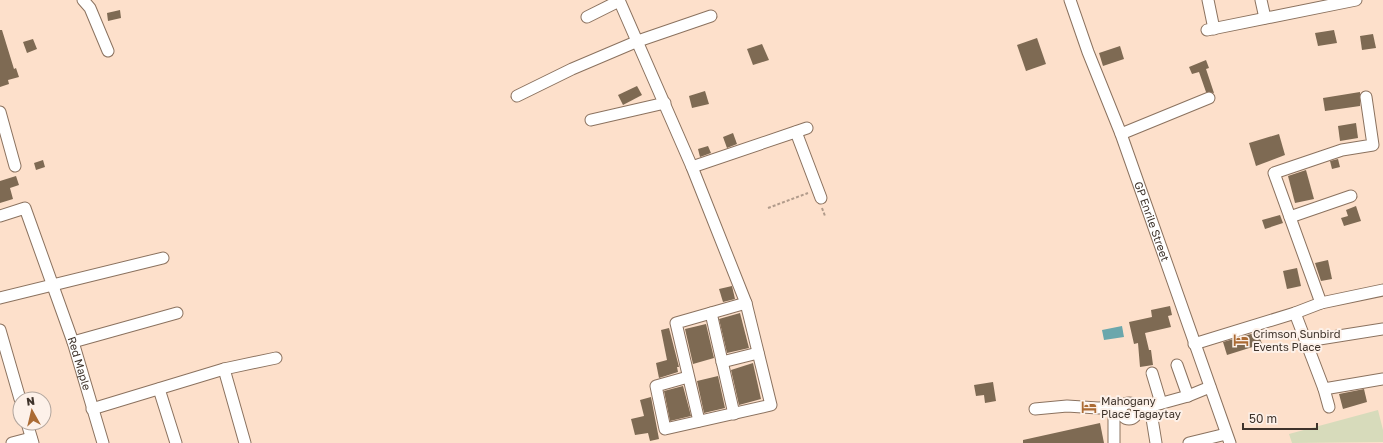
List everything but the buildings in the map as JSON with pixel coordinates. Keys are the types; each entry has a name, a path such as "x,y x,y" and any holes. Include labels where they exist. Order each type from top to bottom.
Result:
{"street":[{"path":"83,0 90,8 108,51"},
{"name":"GP Enrile Street","path":"1070,0 1088,52 1121,134 1228,438"},
{"path":"1208,0 1211,29 1265,18 1312,4 1356,0"},
{"path":"1261,0 1265,18"},
{"path":"587,17 619,1 638,41 692,167 746,303 771,405 665,429 656,386 688,378"},
{"path":"517,96 572,69 638,41 711,16"},
{"path":"1321,303 1274,173 1342,150 1373,145 1366,97"},
{"path":"1121,134 1209,98"},
{"path":"591,120 664,103"},
{"path":"0,112 15,166"},
{"path":"692,167 807,128"},
{"path":"796,132 819,194"},
{"path":"1290,217 1351,196"},
{"name":"Red Maple","path":"0,216 24,208 73,342 103,443"},
{"path":"0,298 163,258"},
{"path":"1194,344 1294,313 1321,303 1383,290"},
{"path":"699,421 676,323 746,303"},
{"path":"73,342 177,313"},
{"path":"711,313 734,414"},
{"path":"1294,313 1307,341 1329,407"},
{"path":"1307,341 1383,329"},
{"path":"0,330 18,391"},
{"path":"722,362 758,353"},
{"path":"92,409 224,370 276,358"},
{"path":"1177,365 1188,396"},
{"path":"224,370 245,443"},
{"path":"1152,373 1160,403"},
{"path":"1324,389 1383,379"},
{"path":"1114,443 1114,418 1125,404 1130,403 1135,405 1138,410 1188,396 1210,388"},
{"path":"159,389 176,443"},
{"path":"1035,409 1067,406 1121,410"},
{"path":"1150,406 1156,443"},
{"path":"1189,443 1228,438"},
{"path":"12,443 32,440"}],"path":[{"path":"768,208 819,194"}],"green space":[{"path":"1378,410 1383,430 1383,442 1292,443 1289,434"}],"water":[{"path":"1122,326 1124,337 1104,340 1102,330"}],"place":[{"name":"Crimson Sunbird Events Place","path":"1241,340"},
{"name":"Mahogany Place Tagaytay","path":"1089,407"}]}
